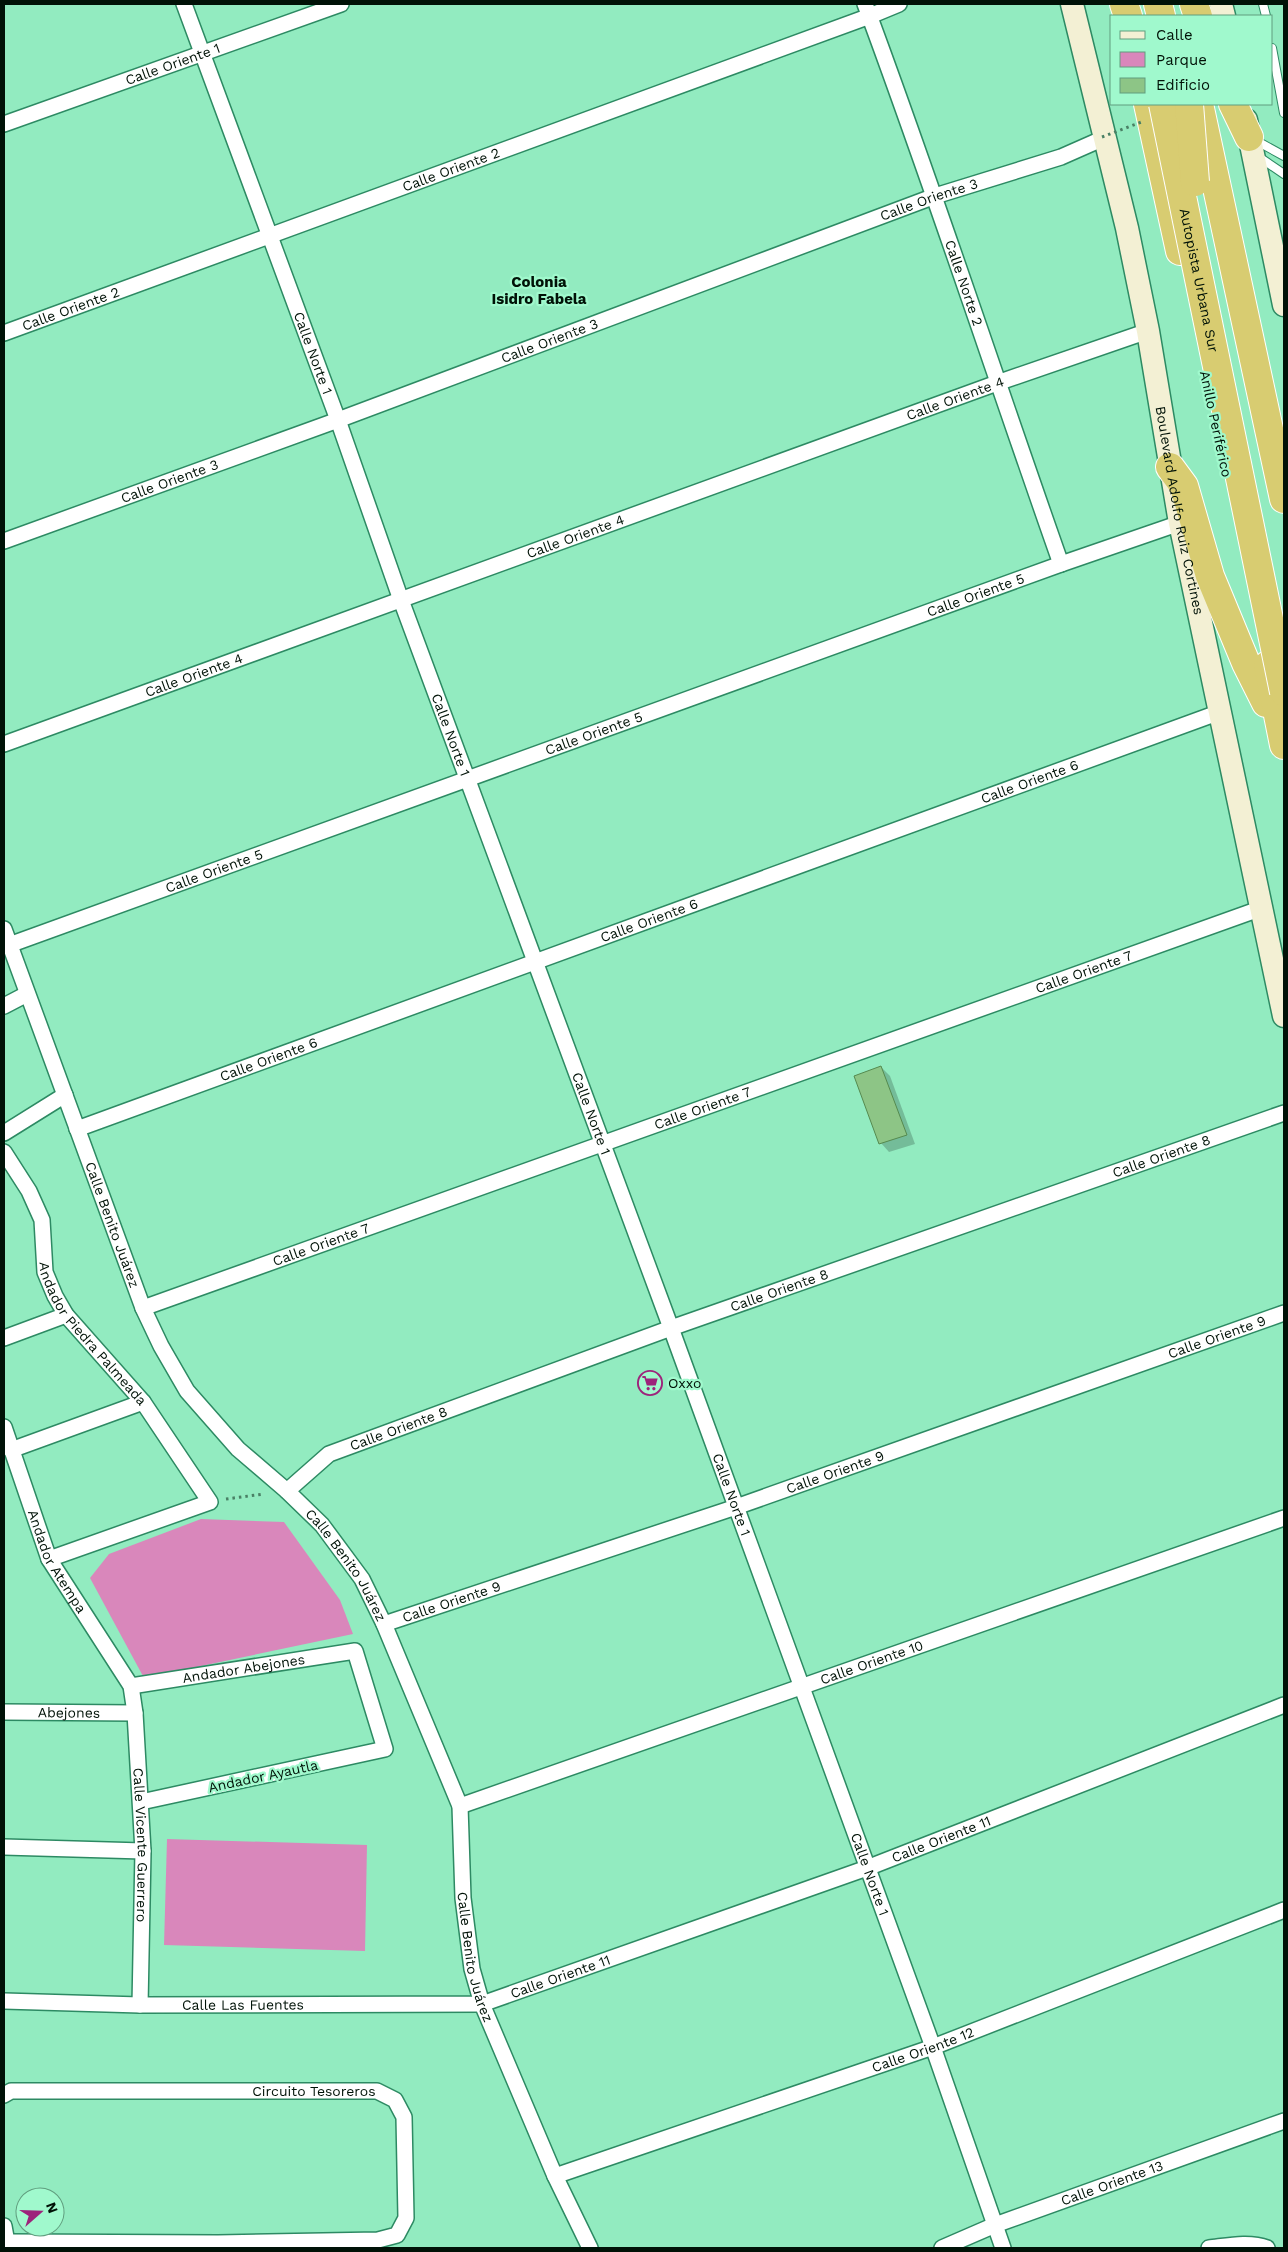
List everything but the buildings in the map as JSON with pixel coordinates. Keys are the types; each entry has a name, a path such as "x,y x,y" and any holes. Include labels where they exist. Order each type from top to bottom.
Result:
{"highway":[{"name":"Anillo Periférico","path":"1148,105 1284,734"},
{"path":"1159,105 1168,131"},
{"name":"Autopista Urbana Sur","path":"1163,105 1283,684 1284,734"},
{"name":"Autopista Urbana Sur","path":"1179,105 1284,621"},
{"path":"1189,105 1195,182"},
{"path":"1198,105 1284,499"},
{"path":"1232,105 1251,144"},
{"path":"1170,467 1184,486 1210,576 1246,663 1284,734"}],"main road":[{"name":"Boulevard Adolfo Ruiz Cortines","path":"1072,4 1127,228 1148,331 1180,523 1284,1016"},
{"path":"1242,105 1277,255 1284,304"}],"street":[{"name":"Calle Norte 1","path":"184,4 338,420 401,600 671,1328 933,2047 1003,2248"},
{"name":"Calle Oriente 1","path":"4,124 340,4"},
{"name":"Calle Oriente 2","path":"4,333 269,236 868,10 899,4"},
{"name":"Calle Norte 2","path":"868,10 935,196 997,383 1061,564"},
{"name":"Calle Oriente 3","path":"4,541 338,420 935,196 1060,157 1096,142"},
{"name":"Calle Oriente 4","path":"4,744 997,383 1148,331"},
{"name":"Calle Oriente 5","path":"10,945 1061,564 1180,523"},
{"name":"Calle Oriente 6","path":"77,1129 1220,712"},
{"name":"Calle Oriente 7","path":"143,1308 1262,908"},
{"name":"Calle Benito Juárez","path":"4,929 143,1308 161,1346 187,1391 238,1449 287,1491 322,1525 362,1579 384,1624 460,1806 463,1898 472,1969 482,2004 555,2176 590,2248"},
{"path":"4,1006 27,994"},
{"path":"4,1133 65,1095"},
{"name":"Calle Oriente 8","path":"287,1491 329,1454 671,1328 1284,1113"},
{"name":"Andador Piedra Palmeada","path":"4,1152 37,1206 42,1220 45,1272 55,1296 66,1315 143,1402 210,1502"},
{"name":"Calle Oriente 9","path":"384,1624 736,1507 1284,1313"},
{"path":"4,1338 66,1315"},
{"path":"11,1450 143,1402"},
{"name":"Andador Atempa","path":"4,1427 49,1559 131,1686"},
{"path":"49,1559 210,1502"},
{"name":"Calle Oriente 10","path":"460,1806 1284,1518"},
{"name":"Andador Abejones","path":"131,1686 355,1651 384,1749"},
{"name":"Calle Vicente Guerrero","path":"131,1686 135,1713 144,1851 140,2005"},
{"name":"Calle Oriente 11","path":"482,2004 867,1868 1284,1705"},
{"name":"Abejones","path":"4,1712 135,1713"},
{"name":"Andador Ayautla","path":"141,1802 384,1749"},
{"path":"4,1847 144,1851"},
{"name":"Calle Oriente 12","path":"555,2176 933,2047 1284,1910"},
{"name":"Calle Las Fuentes","path":"4,2001 140,2005 482,2004"},
{"name":"Circuito Tesoreros","path":"4,2094 11,2091 377,2091 395,2100 404,2117 406,2218 397,2235 378,2240 350,2241 8,2245 4,2226"},
{"name":"Calle Oriente 13","path":"942,2248 995,2225 1284,2120"},
{"path":"1209,2248 1239,2246 1267,2248"}],"lane":[{"path":"1273,53 1284,113"},
{"path":"1251,144 1284,156"},
{"path":"1251,144 1284,174"}],"path":[{"path":"210,1502 287,1491"}],"green space":[{"path":"201,1519 284,1522 340,1600 353,1634 144,1678 90,1578 109,1554"},
{"path":"167,1839 367,1845 365,1951 164,1945"}],"place":[{"name":"Oxxo","path":"650,1383"}],"district":[{"name":"Colonia Isidro Fabela","path":"539,290"}]}
